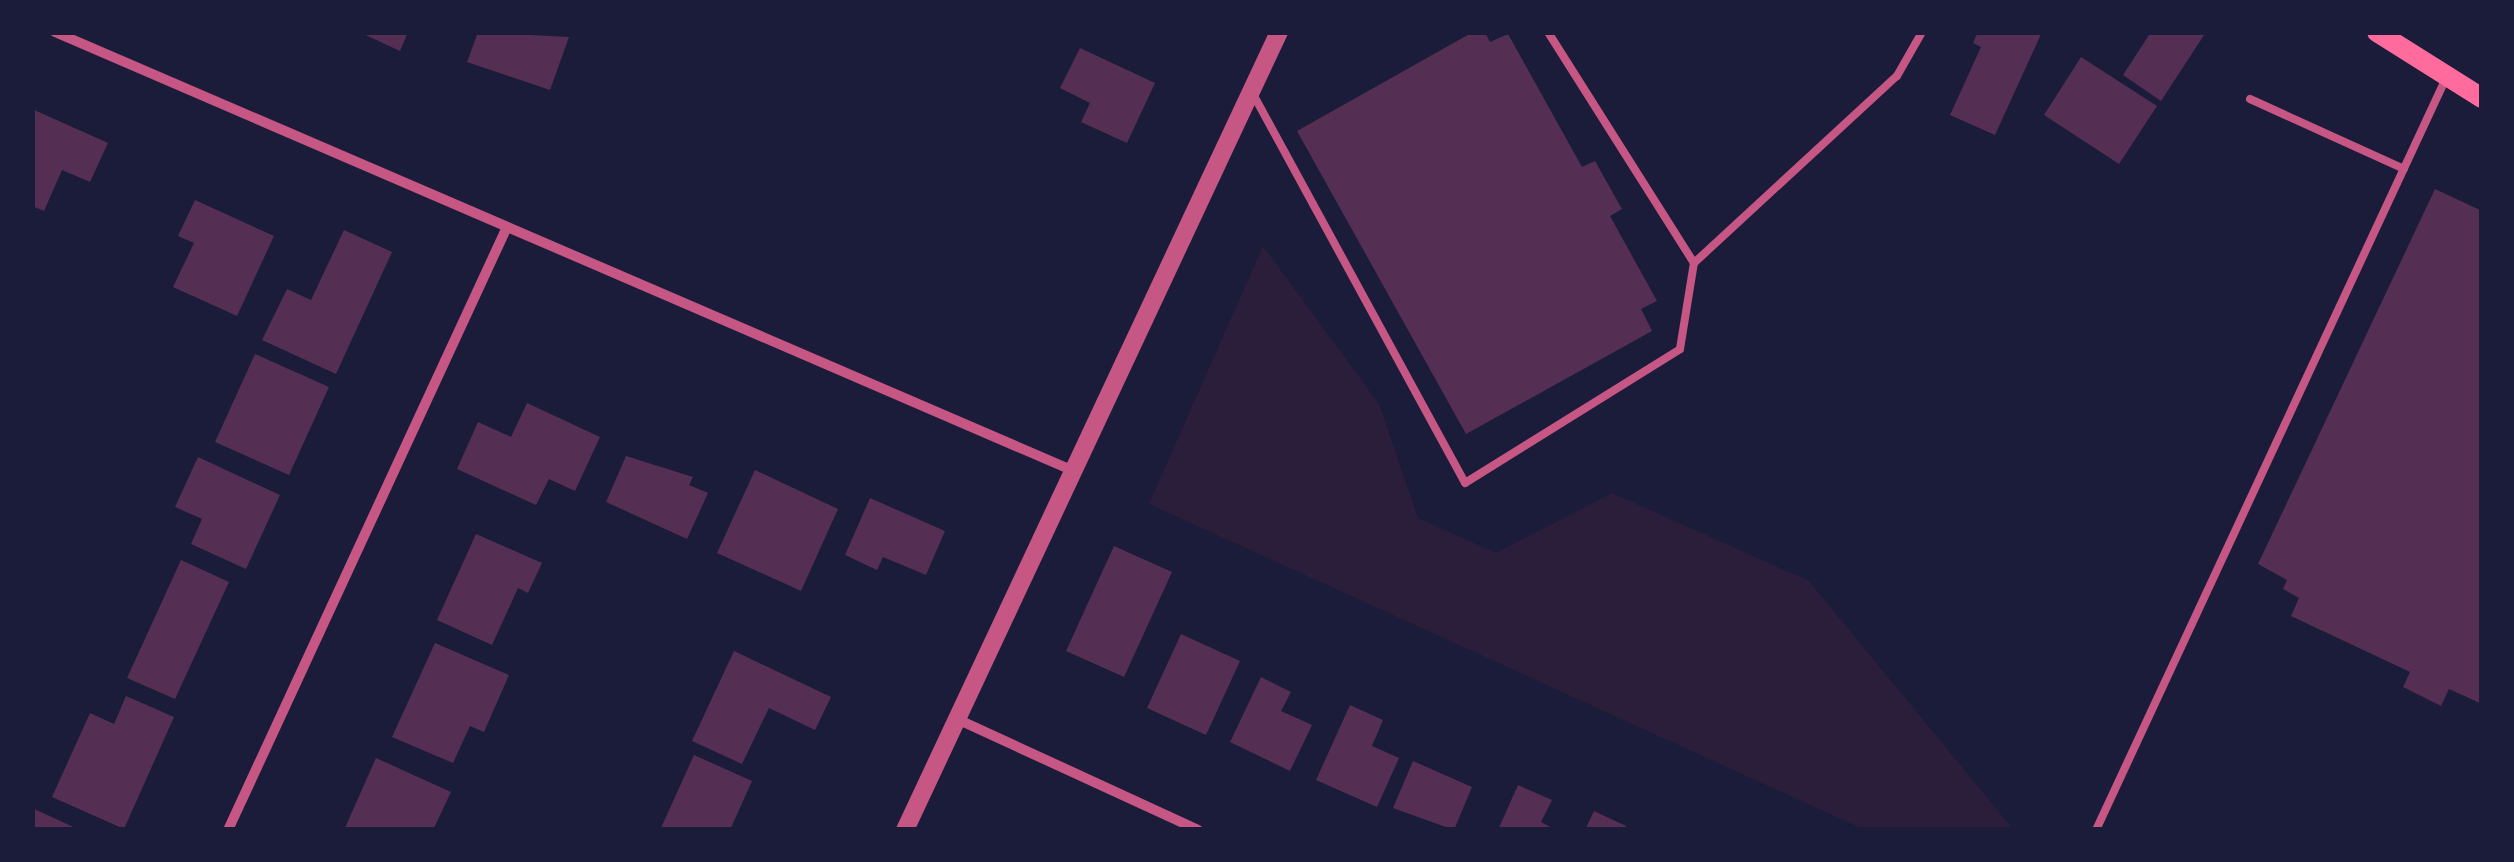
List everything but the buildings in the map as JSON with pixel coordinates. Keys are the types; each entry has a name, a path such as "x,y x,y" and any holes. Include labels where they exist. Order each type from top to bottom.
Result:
{"main road":[{"path":"2378,32 2482,98"}],"street":[{"path":"55,32 1074,471"},
{"path":"905,830 1279,32"},
{"path":"228,830 507,227"},
{"path":"956,718 1198,830"}],"lane":[{"path":"1548,32 1694,263"},
{"path":"1252,91 1465,483 1680,350 1694,263 1897,76 1922,32"},
{"path":"2096,830 2447,76"},
{"path":"2250,100 2404,169"}],"shaded area":[{"path":"1263,246 1379,404 1418,518 1496,553 1612,493 1809,581 2013,829 1863,829 1149,504"}]}
